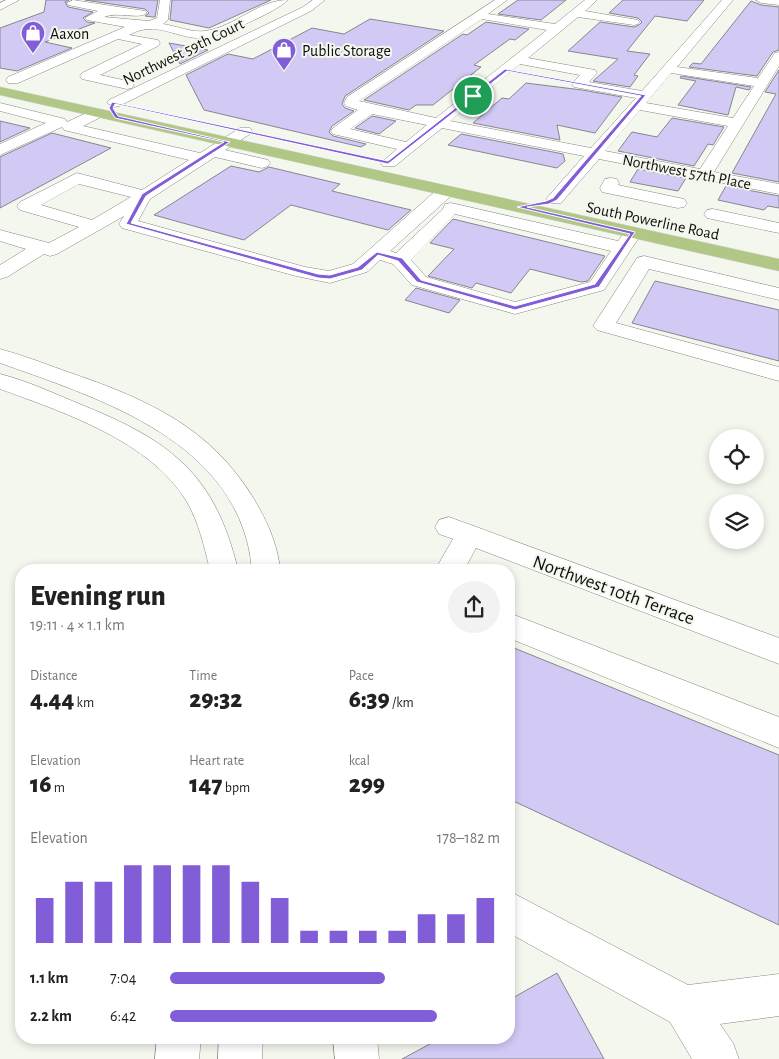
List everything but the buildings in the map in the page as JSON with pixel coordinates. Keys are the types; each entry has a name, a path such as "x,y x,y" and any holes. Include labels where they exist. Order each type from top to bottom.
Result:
{"main road":[{"name":"South Powerline Road","path":"6,79 228,142 550,214 672,224"},
{"name":"South Powerline Road","path":"0,91 98,113 115,110 245,131 388,163 550,214"},
{"path":"71,107 115,110"},
{"name":"South Powerline Road","path":"628,240 777,261"}],"street":[{"path":"72,3 142,13 162,20 165,0"},
{"path":"123,5 203,35 225,30 283,0"},
{"name":"Northwest 59th Court","path":"115,110 307,9 320,0"},
{"name":"Northwest 57th Place","path":"502,0 352,100 351,104 408,117 779,190"},
{"path":"388,163 592,0"},
{"path":"550,214 594,154 728,0"},
{"path":"761,0 779,2"},
{"path":"111,10 91,18 142,13"},
{"path":"6,79 116,36 142,13"},
{"path":"576,13 634,22"},
{"path":"486,17 556,28"},
{"path":"116,36 154,43 87,76 127,85"},
{"path":"704,175 779,56"},
{"path":"518,60 590,73 579,84"},
{"path":"667,68 762,83"},
{"path":"507,69 579,84 737,123"},
{"path":"0,107 60,122 0,150"},
{"path":"42,117 71,107"},
{"path":"370,109 338,131 409,147"},
{"path":"98,113 69,127 207,155 262,163"},
{"path":"378,139 408,117"},
{"path":"0,235 50,250 144,195 245,131"},
{"path":"566,148 579,132"},
{"path":"628,160 608,188 678,203"},
{"path":"577,176 611,183"},
{"path":"93,226 26,206 77,178 144,195"},
{"path":"144,195 128,224 303,272 330,277 360,268 446,191"},
{"path":"400,260 464,195"},
{"path":"377,253 400,260 419,281 515,308 597,286 628,240 550,214 451,208"},
{"path":"713,214 779,228"},
{"path":"0,273 42,247"},
{"path":"777,261 770,292 644,262 604,326 779,374"},
{"path":"0,356 31,366 144,410 192,440 232,483 258,534 265,564"},
{"path":"4,382 31,366"},
{"path":"4,382 116,428 140,440 162,457 181,475 201,503 210,519 219,545 223,564"},
{"name":"Northwest 10th Terrace","path":"451,564 459,531 779,651"},
{"path":"515,627 779,733"},
{"path":"515,914 685,1007 717,1059"},
{"path":"685,1007 779,994"},
{"path":"177,1059 178,1044"},
{"path":"240,1059 241,1044"},
{"path":"356,1044 357,1059"}],"place":[{"name":"Aaxon","path":"33,54"},
{"name":"Public Storage","path":"284,71"}],"route":[{"path":"507,69 644,95 577,176 555,199 520,207 633,233 597,286 515,308 419,281 400,260 377,253 360,268 330,277 318,276 128,224 144,195 228,142 117,117 111,108 114,103 388,163 473,96 507,69"}]}
